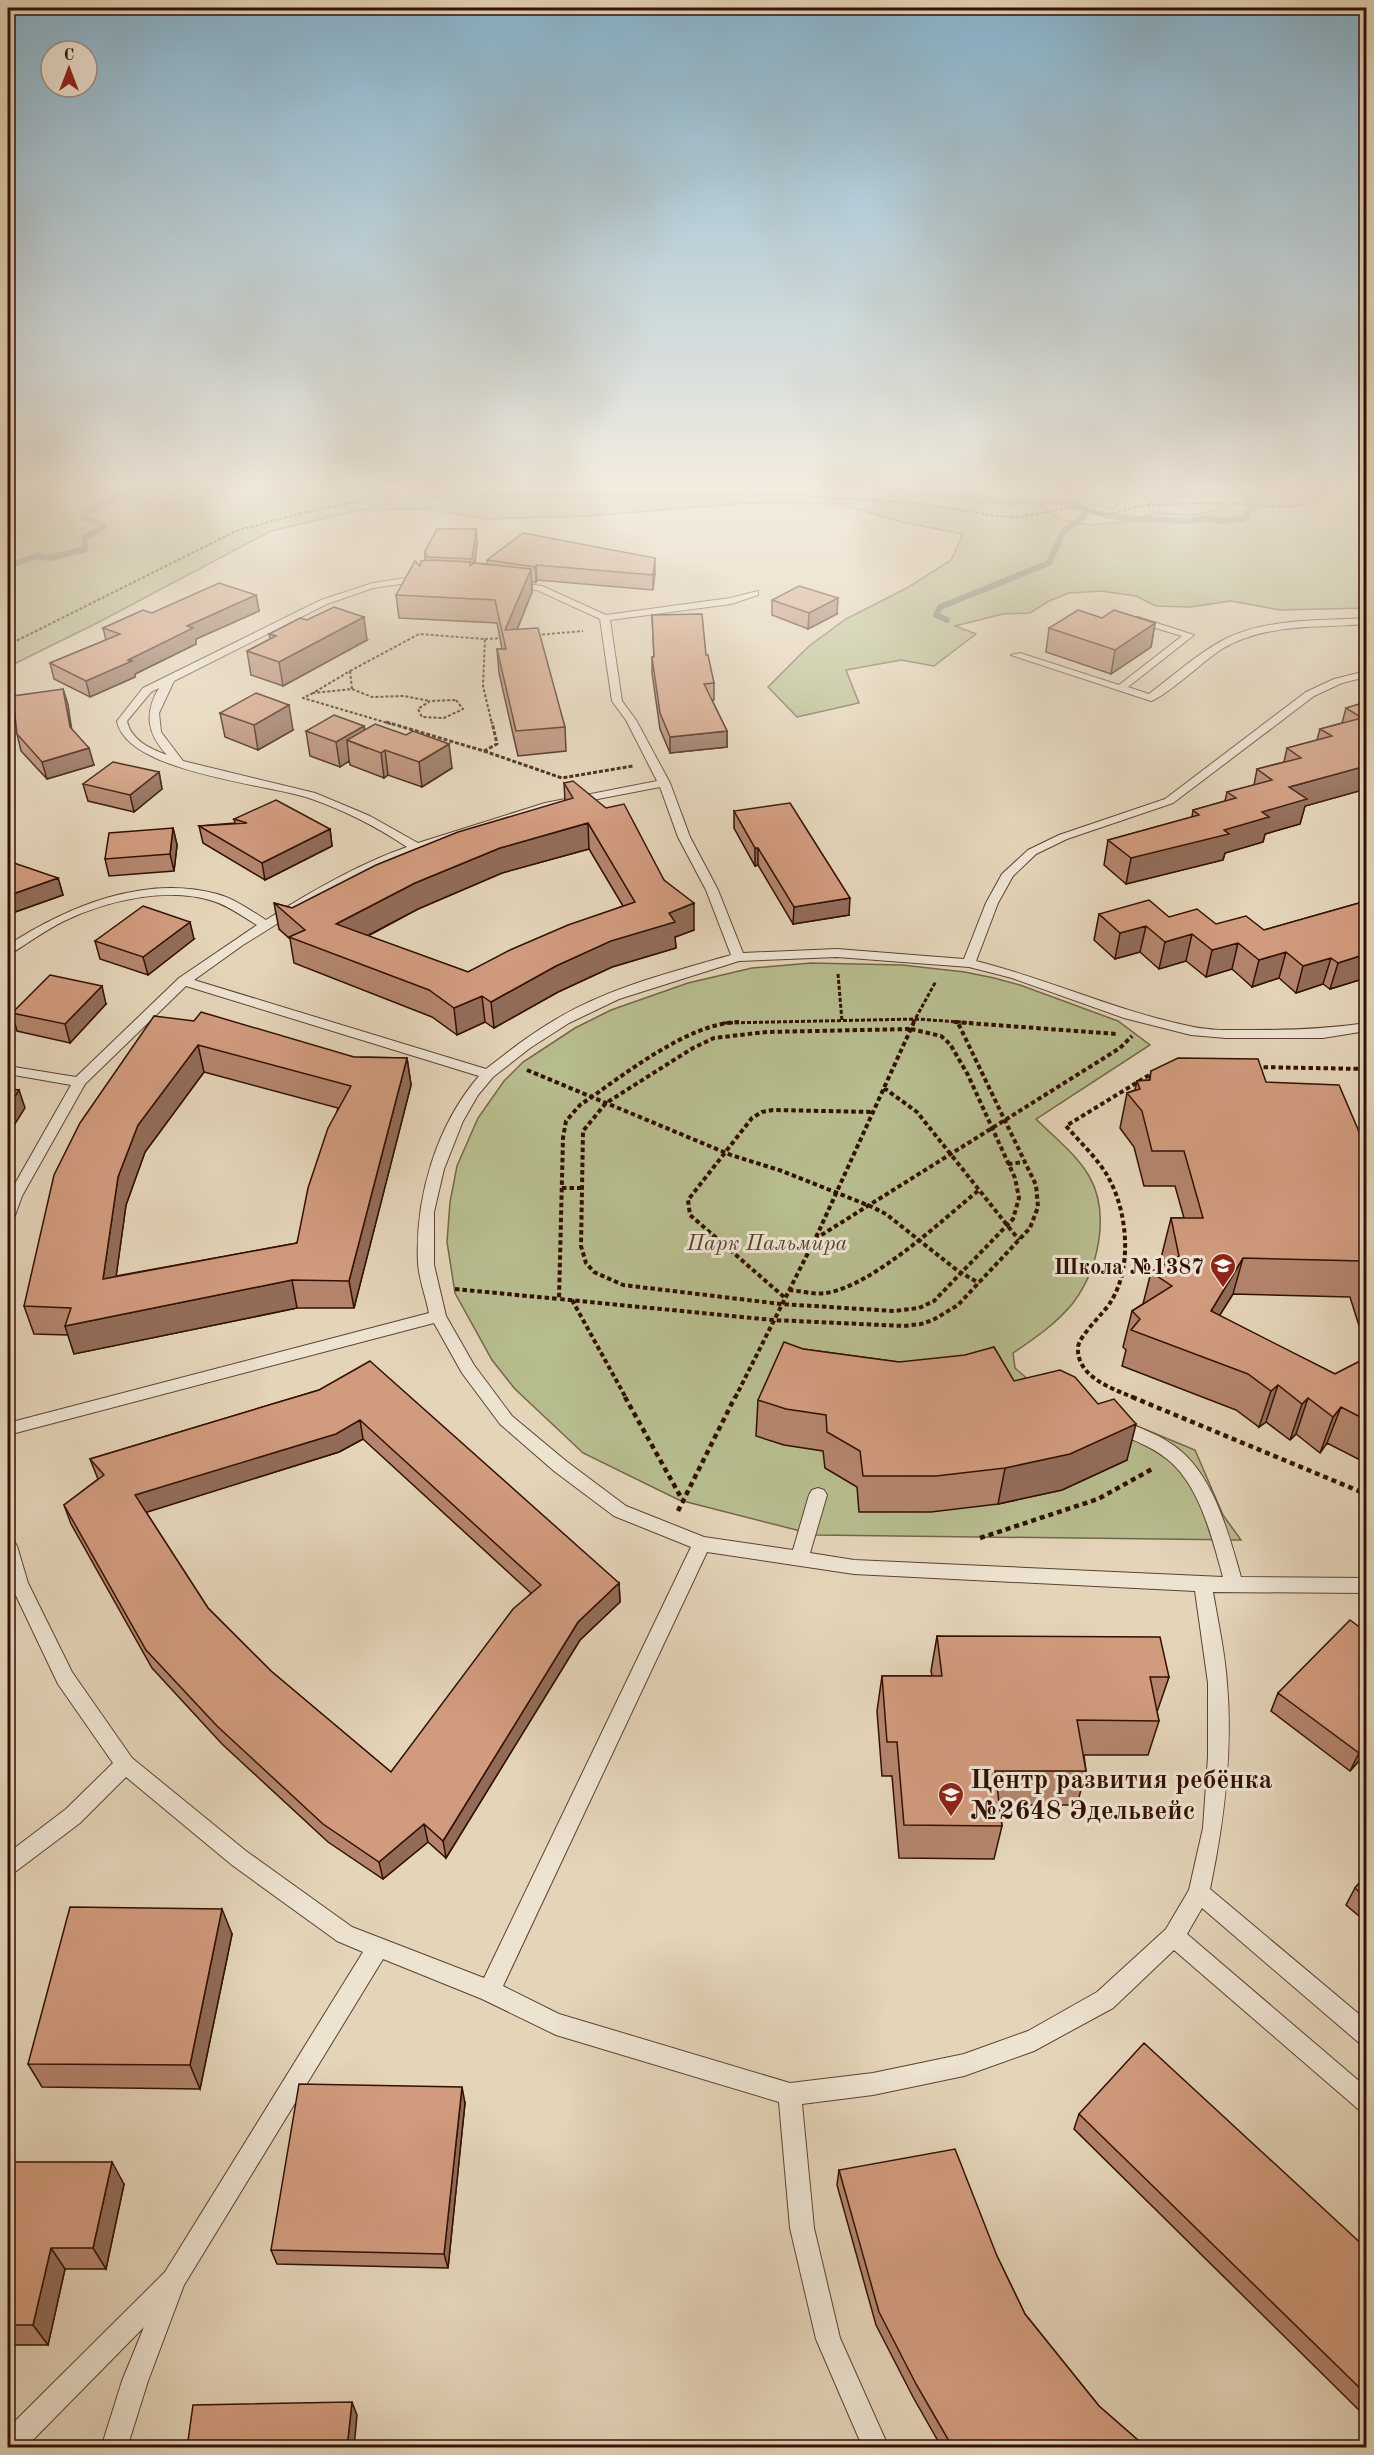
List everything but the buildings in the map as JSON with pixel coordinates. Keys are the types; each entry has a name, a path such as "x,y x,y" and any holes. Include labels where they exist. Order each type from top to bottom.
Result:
{"lane":[{"path":"332,599 147,690 122,721 125,734 136,744 155,755 183,764 273,784 338,805 376,823 417,848"},
{"path":"559,599 605,623 739,599"},
{"path":"1120,689 1189,635 1126,616"},
{"path":"1016,655 1151,699 1218,647 1244,635 1292,627 1366,621"},
{"path":"605,623 617,701 631,720 664,783 684,837 712,890 738,957"},
{"path":"969,963 992,903 1008,874 1032,852 1063,837 1169,801 1310,694 1338,681 1366,674"},
{"path":"171,678 156,699 152,722 161,744 183,764"},
{"path":"8,1217 15,1196 79,1082 184,981 266,925 311,897 395,855 549,805 664,783"},
{"path":"8,950 60,918 124,898 156,894 214,897 266,925"},
{"path":"1366,1027 1311,1035 1226,1034 1191,1031 1138,1018 1017,975 969,963 837,953 738,957 614,996 564,1020 488,1074 472,1093 456,1121 437,1169 428,1212 426,1265 438,1316 468,1369 507,1420 560,1466 620,1511 702,1544 854,1567 1203,1584 1366,1585"},
{"path":"184,981 488,1074"},
{"path":"8,1070 79,1082"},
{"path":"8,1429 438,1316"},
{"path":"1099,1418 1175,1456 1194,1479 1221,1540 1234,1584"},
{"path":"799,1559 818,1495"},
{"path":"489,1991 702,1544"},
{"path":"8,1546 19,1583 64,1678 125,1764 238,1858 345,1934 489,1991 556,2024 789,2094 873,2084 952,2067 1034,2040 1105,2001 1174,1936 1199,1893 1213,1828 1218,1757 1218,1683 1203,1584"},
{"path":"8,1865 73,1816 125,1764"},
{"path":"1199,1893 1366,2034"},
{"path":"1174,1936 1366,2101"},
{"path":"114,2448 135,2381 175,2278 378,1947"},
{"path":"789,2094 802,2228 828,2339 876,2448"},
{"path":"8,2446 175,2278"}],"path":[{"path":"8,645 101,599"},
{"path":"532,635 605,623"},
{"path":"509,637 485,639 419,634 303,698 484,751 562,778 654,762"},
{"path":"484,751 497,744 483,686 485,639"},
{"path":"350,671 352,688"},
{"path":"313,693 352,688 372,697 404,696 430,701 456,699 463,709 451,717 436,719 422,717 418,709 430,701"},
{"path":"837,953 842,1021"},
{"path":"667,1530 789,1290 911,1029 948,960"},
{"path":"559,1299 563,1138 566,1121 570,1114 592,1097 688,1034 727,1022 916,1019 1133,1035 1120,1048 814,1239"},
{"path":"431,1286 772,1320 904,1326 921,1324 958,1305 979,1283 1030,1228 1036,1216 1040,1198 1036,1185 958,1023"},
{"path":"911,1029 941,1036 950,1044 968,1075 1015,1178 1019,1198 1018,1209 1007,1225 934,1301 908,1311 781,1304 623,1285 594,1272 586,1263 580,1246 584,1131 594,1115 606,1103 693,1048 714,1038 766,1032 844,1030 911,1029"},
{"path":"506,1061 724,1152 782,1171 870,1206 886,1214 962,1273 979,1283"},
{"path":"1164,1066 1066,1126 1112,1184 1119,1208 1125,1257 1122,1279 1113,1298 1079,1342 1077,1351 1080,1362 1089,1376 1108,1387 1366,1494"},
{"path":"1247,1067 1366,1069"},
{"path":"884,1088 917,1112 1019,1240"},
{"path":"784,1298 690,1215 688,1200 752,1118 762,1112 773,1110 873,1112"},
{"path":"1008,1164 1025,1162"},
{"path":"562,1188 582,1188"},
{"path":"789,1290 827,1293 853,1284 918,1239 979,1190"},
{"path":"572,1300 683,1500"},
{"path":"980,1539 1098,1499 1175,1456"}],"green space":[{"path":"8,599 143,599 97,623 8,667"},
{"path":"886,599 1055,599 1030,613 1003,614 955,626 976,634 934,666 901,660 846,670 859,703 797,717 768,687 809,646 846,619"},
{"path":"1141,599 1366,599 1366,608 1280,610 1231,601 1190,607 1156,606"},
{"name":"Парк Пальмира","path":"811,963 902,965 965,972 994,978 1020,985 1118,1021 1150,1045 1036,1119 1071,1153 1089,1176 1096,1191 1099,1207 1099,1241 1082,1290 1060,1317 1013,1353 1015,1368 1031,1382 1195,1450 1223,1515 1241,1540 816,1535 679,1500 583,1453 515,1389 492,1360 455,1293 447,1242 450,1202 457,1166 478,1118 504,1081 523,1062 575,1028 611,1010 688,983 752,968"}],"waterway":[{"path":"947,620 936,615 940,607 961,599"}],"place":[{"name":"Школа №1387","path":"1223,1289"},
{"name":"Центр развития ребёнка №2648 Эдельвейс","path":"951,1818"}]}
